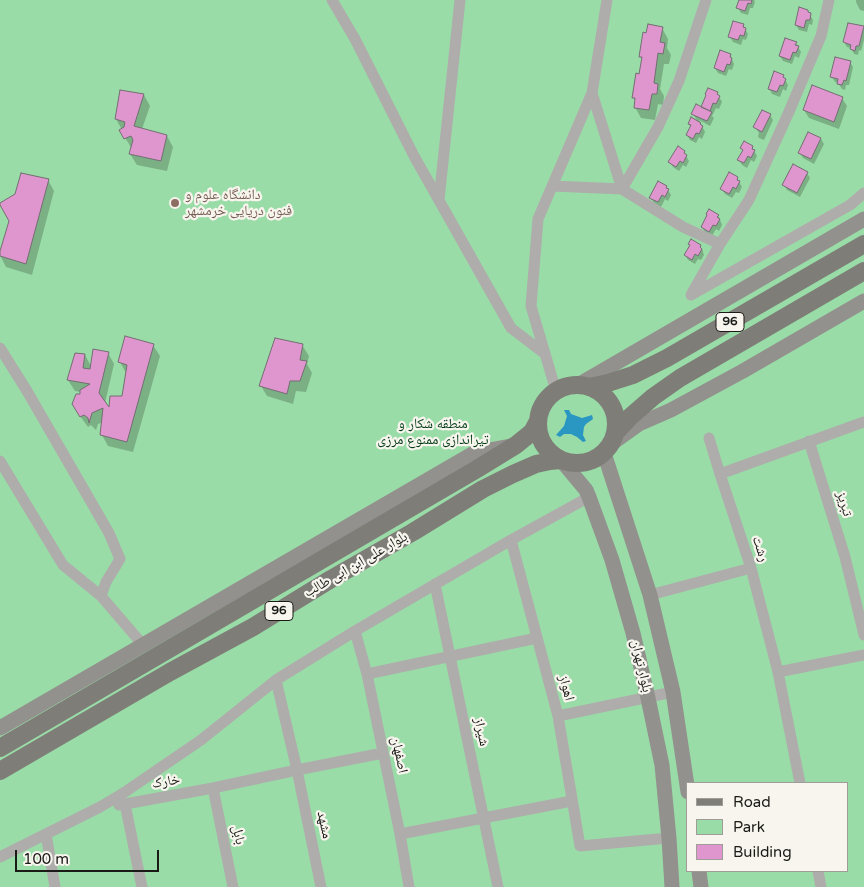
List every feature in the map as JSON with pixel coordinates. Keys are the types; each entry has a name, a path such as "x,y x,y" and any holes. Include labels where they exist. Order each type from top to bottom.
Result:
{"main road":[{"name":"96","path":"538,421 541,410 547,400 556,391 566,386 608,383 633,375 864,244"},
{"name":"96","path":"561,460 583,463 594,460 610,444 630,417 653,397 680,378 864,271"},
{"path":"584,386 600,392 608,400 614,411 616,422 610,444"},
{"path":"538,421 539,433 544,444 551,453 561,460"},
{"name":"بلوار علی ابن ابی طالب","path":"0,748 516,445 532,432 538,421"},
{"name":"بلوار علی ابن ابی طالب","path":"0,771 253,626 483,489 536,464 550,460 561,460"}],"street":[{"path":"332,0 355,38 414,156 511,328 545,354"},
{"path":"440,200 460,0"},
{"path":"556,391 531,306 538,219 592,93 607,0"},
{"path":"622,190 671,100 706,0"},
{"path":"829,0 821,36 749,200 720,244 691,294 842,209 864,193"},
{"path":"592,93 622,190"},
{"path":"552,186 622,190 684,226 720,244"},
{"path":"584,386 864,220"},
{"path":"610,444 639,424 672,410 864,301"},
{"path":"0,348 109,533 120,559 106,582 101,596"},
{"path":"720,474 864,422"},
{"name":"رشت","path":"708,438 751,568 778,672 800,782"},
{"name":"تبریز","path":"809,441 845,557 864,635"},
{"name":"بلوار تهران","path":"610,444 650,595 673,692 686,782"},
{"path":"0,728 474,453 516,445"},
{"name":"بلوار تهران","path":"561,460 590,497 633,633 662,765 672,887"},
{"path":"0,461 63,565 101,596 143,645"},
{"path":"0,857 122,794 201,740 276,680 355,630 590,497"},
{"name":"اهواز","path":"511,540 558,716 580,846 669,838"},
{"path":"650,595 751,568"},
{"name":"شیراز","path":"435,584 498,887"},
{"name":"اصفهان","path":"355,630 367,674 409,887"},
{"path":"367,674 537,638"},
{"path":"778,672 864,656"},
{"name":"مشهد","path":"276,680 322,887"},
{"path":"558,716 673,692"},
{"path":"297,770 383,753"},
{"name":"خارک","path":"100,807 212,788 297,770"},
{"name":"بابل","path":"212,788 233,887"},
{"path":"400,834 572,801"},
{"path":"125,804 142,887"},
{"path":"46,834 55,887"},
{"path":"699,872 701,887"},
{"path":"818,872 822,887"}],"green space":[{"name":"منطقه شکار و تیراندازی ممنوع مرزی","path":"0,0 864,0 864,887 0,887"}],"water":[{"path":"564,410 569,410 571,414 582,418 592,415 593,419 584,427 583,435 586,441 583,442 571,434 564,434 560,437 556,435 564,426 567,416"}],"building":[{"path":"739,0 752,0 751,4 748,3 745,11 736,8"},
{"path":"799,7 811,13 810,20 806,20 804,28 795,25"},
{"path":"733,21 744,24 743,27 746,28 744,36 740,35 738,40 728,37"},
{"path":"848,23 864,26 859,46 856,46 855,51 850,49 851,45 843,42"},
{"path":"648,24 663,27 660,42 665,43 663,54 658,53 654,83 658,84 657,94 652,94 649,110 634,108 635,98 632,98 636,73 639,74 642,57 639,57 643,32 646,33"},
{"path":"785,38 797,42 795,45 799,46 796,53 793,52 790,60 779,56"},
{"path":"720,50 731,54 730,57 732,58 730,65 727,64 724,72 714,68"},
{"path":"835,57 851,61 846,81 844,80 842,85 837,84 838,79 830,77"},
{"path":"774,71 784,75 783,77 786,79 783,86 780,85 777,92 768,89"},
{"path":"812,85 843,97 834,122 803,110"},
{"path":"708,88 718,92 717,94 720,96 716,104 713,103 710,111 701,107"},
{"path":"120,90 144,94 134,126 167,135 161,161 129,154 133,140 131,136 124,139 119,130 124,127 125,122 115,119"},
{"path":"696,104 712,112 707,121 691,114"},
{"path":"762,110 771,114 762,132 753,127"},
{"path":"691,117 703,126 699,134 696,133 693,139 686,135 691,125 688,124"},
{"path":"808,132 821,138 811,159 798,153"},
{"path":"744,141 753,146 752,149 755,150 751,158 748,156 744,163 737,160 743,150 740,148"},
{"path":"678,146 687,155 683,163 680,161 676,167 668,162"},
{"path":"793,164 808,172 797,193 782,185"},
{"path":"729,172 738,177 737,180 740,181 736,189 733,187 729,194 720,189"},
{"path":"21,173 49,179 26,264 0,256 9,221 0,203 15,194"},
{"path":"658,181 669,189 665,197 662,195 658,202 649,198"},
{"path":"709,209 719,215 717,217 720,219 709,232 701,227"},
{"path":"691,239 701,245 702,249 698,256 695,254 692,260 684,255"},
{"path":"125,336 154,344 127,442 100,435 103,408 92,413 89,423 88,418 84,415 80,417 72,404 76,394 80,394 80,390 90,384 67,380 75,353 85,354 83,368 90,369 93,349 109,352 99,393 109,407 110,396 122,396 127,365 118,362"},
{"path":"275,338 303,344 300,360 307,361 300,381 290,381 287,394 259,386"}],"place":[{"name":"دانشگاه علوم و فنون دریایی خرمشهر","path":"175,203"}]}
